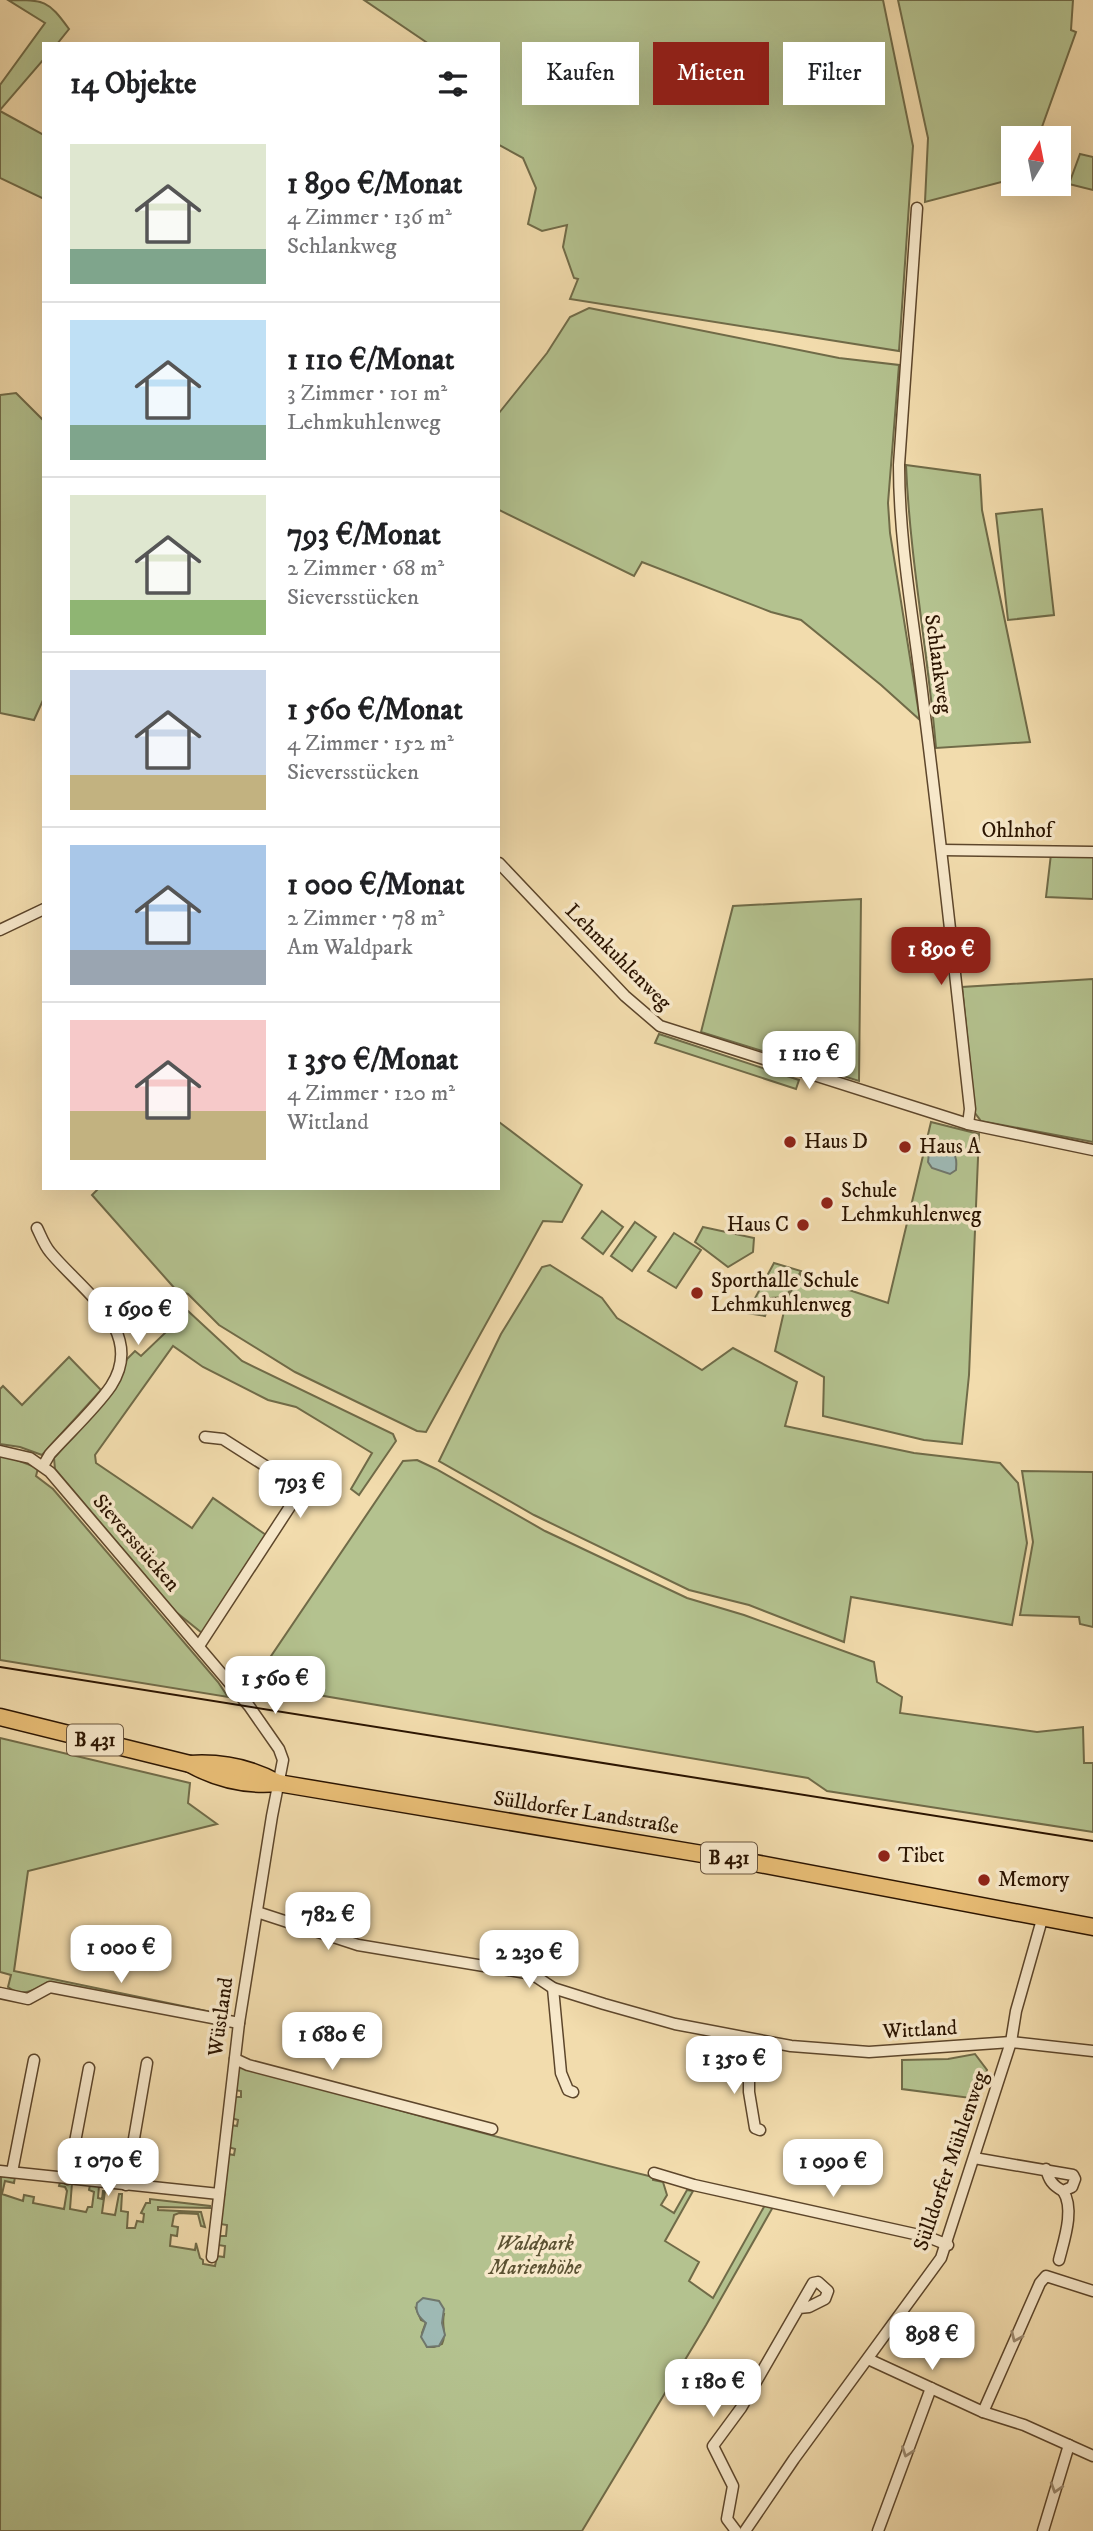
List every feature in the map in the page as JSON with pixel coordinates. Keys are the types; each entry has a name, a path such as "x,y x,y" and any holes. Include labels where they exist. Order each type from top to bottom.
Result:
{"main road":[{"name":"Sülldorfer Landstraße","path":"0,1717 190,1763 212,1762 258,1772 278,1783 688,1851 1093,1927"}],"street":[{"name":"Schlankweg","path":"917,208 899,466 899,501 901,536 942,850 970,1109 968,1124"},
{"name":"Ohlnhof","path":"942,850 1093,852"},
{"name":"Lehmkuhlenweg","path":"500,864 625,996 660,1026 968,1124 1093,1150"},
{"path":"0,930 42,910"},
{"path":"37,1228 47,1250 113,1322 123,1350 112,1385 50,1454 43,1466"},
{"path":"199,1646 293,1502 294,1489 286,1479 223,1439 205,1437"},
{"name":"Sieversstücken","path":"0,1451 21,1455 50,1472 199,1646 249,1706 279,1749 283,1760 278,1783"},
{"name":"Wüstland","path":"212,2257 239,2023 278,1783"},
{"name":"Wittland","path":"257,1912 358,1945 532,1974 553,1988 675,2024 750,2040 869,2052 1012,2042 1093,2051"},
{"name":"Sülldorfer Mühlenweg","path":"745,2531 794,2459 942,2258 1012,2042 1017,2011 1043,1916"},
{"path":"0,1993 28,1998 50,1987 239,2023"},
{"path":"553,1988 561,2073 568,2090 573,2092"},
{"path":"750,2040 749,2092 755,2128 760,2130"},
{"path":"235,2059 248,2065 492,2129"},
{"path":"12,2172 34,2060"},
{"path":"126,2185 147,2063"},
{"path":"68,2179 89,2068"},
{"path":"974,2158 1073,2175 1075,2179 1072,2187 1063,2191"},
{"path":"1046,2169 1050,2182 1063,2191 1067,2198 1067,2227 1059,2260"},
{"path":"0,2171 219,2194"},
{"path":"654,2173 694,2185 928,2237 947,2245"},
{"path":"983,2412 1040,2283 1046,2276 1093,2291"},
{"path":"736,2531 727,2519 733,2486 713,2446 741,2408 799,2308"},
{"path":"868,2359 983,2412 1024,2425 1093,2455"},
{"path":"878,2531 931,2388"},
{"path":"1043,2531 1069,2445"}],"green space":[{"path":"8,0 30,0 44,4 56,12 69,29 59,42 42,42 42,61 0,110 0,85 45,23"},
{"path":"364,0 883,0 913,146 899,351 570,299 578,279 574,278 563,247 567,225 542,231 528,224 536,188 523,158 500,146 500,42 426,42"},
{"path":"898,0 1073,0 1071,30 1076,32 1042,126 1001,126 1001,182 925,202 928,138"},
{"path":"0,111 42,134 42,198 0,178"},
{"path":"1080,154 1093,157 1093,190 1071,184"},
{"path":"589,308 839,358 899,365 888,503 890,533 920,720 801,620 771,612 642,562 634,576 500,510 500,412 547,353 570,317"},
{"path":"16,393 42,419 42,702 34,720 0,713 0,395"},
{"path":"906,465 980,475 982,510 1030,742 936,748 911,536"},
{"path":"1042,509 1054,615 1008,620 996,514"},
{"path":"1051,854 1093,856 1093,899 1046,897"},
{"path":"861,899 859,1081 701,1032 733,906"},
{"path":"1093,979 1093,1142 981,1121 975,1113 962,987"},
{"path":"659,1034 799,1080 796,1089 655,1043"},
{"path":"931,1122 979,1134 969,1375 962,1444 924,1440 823,1416 824,1377 775,1351 787,1298 801,1274 888,1303"},
{"path":"500,1123 582,1185 562,1222 543,1221 426,1432 417,1431 295,1372 219,1325 188,1294 177,1291 92,1195 97,1190 500,1190"},
{"path":"602,1211 623,1227 603,1254 582,1238"},
{"path":"635,1222 656,1237 632,1271 611,1256"},
{"path":"703,1227 754,1238 753,1252 728,1267 695,1242"},
{"path":"674,1233 701,1250 676,1288 648,1271"},
{"path":"774,1263 801,1271 786,1297 771,1298 765,1316 747,1313"},
{"path":"550,1265 602,1298 617,1318 702,1370 733,1348 797,1382 785,1426 914,1453 1000,1463 1018,1483 1027,1543 1012,1625 851,1597 844,1642 749,1605 689,1590 534,1515 439,1461 501,1334 542,1267"},
{"path":"188,1311 242,1361 393,1434 396,1441 359,1495 351,1489 372,1453 296,1407 268,1400 203,1367 173,1346 95,1455 96,1463 192,1528 213,1498 266,1535 202,1633 176,1612 55,1469 54,1458 117,1386 127,1359 135,1351 141,1356"},
{"path":"69,1357 101,1390 42,1455 20,1447 0,1444 0,1389 3,1386 22,1405"},
{"path":"0,1457 9,1457 38,1468 36,1476 53,1489 228,1697 0,1660"},
{"path":"417,1460 545,1531 687,1598 744,1615 874,1662 877,1682 902,1697 900,1713 1037,1732 1083,1727 1084,1763 1093,1763 1093,1832 827,1791 808,1778 265,1686 261,1676 263,1668 403,1461"},
{"path":"1022,1471 1093,1472 1093,1627 1080,1624 1079,1617 1020,1615 1033,1542"},
{"path":"0,1738 190,1783 188,1803 217,1824 28,1871 14,1971 231,2018 48,1982 23,1992 8,1987 11,1975 0,1972"},
{"path":"975,2054 987,2070 978,2099 902,2089 902,2060 948,2059"},
{"name":"Waldpark Marienhöhe","path":"237,2065 653,2177 653,2180 663,2182 667,2195 661,2205 674,2213 687,2190 693,2191 665,2241 699,2262 689,2281 713,2298 765,2205 773,2207 706,2325 582,2531 0,2531 1,2176 15,2177 14,2183 5,2181 2,2194 23,2201 24,2195 34,2197 33,2203 64,2209 67,2191 65,2187 59,2186 60,2182 72,2183 70,2209 86,2212 88,2207 92,2207 94,2192 89,2190 90,2185 99,2186 98,2198 102,2199 105,2191 102,2213 115,2215 119,2194 122,2194 121,2211 128,2212 127,2228 135,2228 137,2221 143,2222 144,2214 141,2213 146,2203 150,2203 150,2199 210,2206 158,2207 158,2210 201,2212 205,2227 201,2226 198,2214 174,2215 172,2226 178,2227 177,2236 171,2235 170,2246 195,2250 196,2243 203,2264 215,2266 217,2256 224,2257 225,2246 218,2245 219,2236 226,2236 227,2225 220,2224 228,2154 234,2155 235,2149 228,2147 231,2125 237,2126 238,2120 231,2118 234,2097 241,2097 241,2091 234,2090","holes":["416,2308 444,2314 442,2344 427,2347 422,2333 426,2322 421,2320"]}],"water":[{"path":"938,1143 951,1150 955,1156 956,1170 950,1174 932,1168 928,1162 930,1144"},
{"path":"423,2298 439,2301 444,2309 442,2323 445,2335 439,2346 427,2347 421,2337 426,2323 418,2314 417,2303"}],"tram line":[{"path":"0,1667 1093,1841"}],"place":[{"name":"Haus D","path":"790,1142"},
{"name":"Haus A","path":"905,1147"},
{"name":"Schule Lehmkuhlenweg","path":"827,1203"},
{"name":"Haus C","path":"803,1225"},
{"name":"Sporthalle Schule Lehmkuhlenweg","path":"697,1293"},
{"name":"Tibet","path":"884,1856"},
{"name":"Memory","path":"984,1880"}]}
